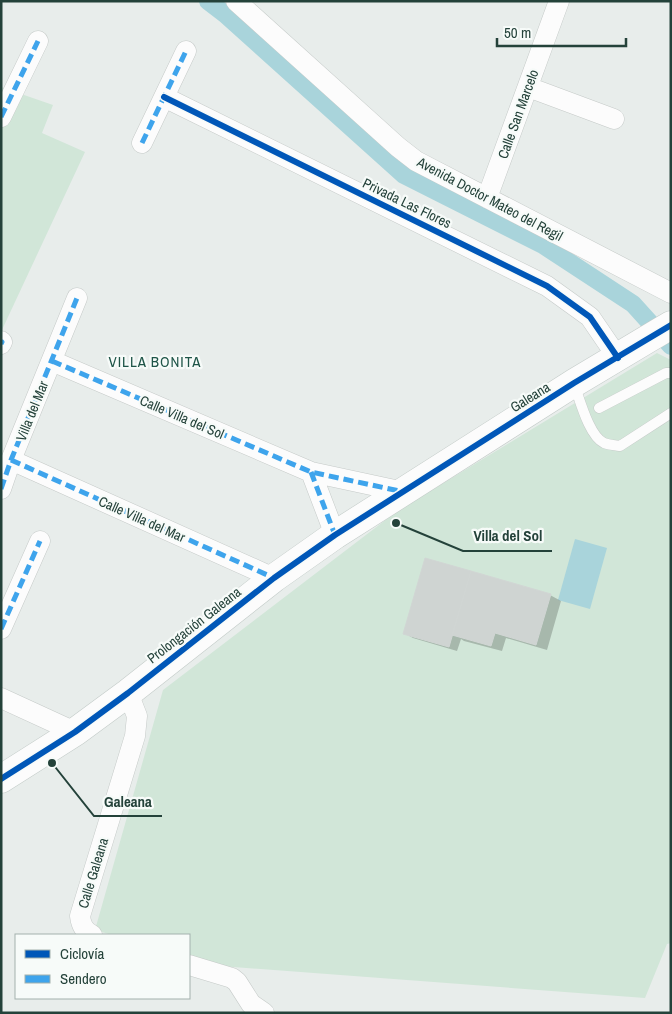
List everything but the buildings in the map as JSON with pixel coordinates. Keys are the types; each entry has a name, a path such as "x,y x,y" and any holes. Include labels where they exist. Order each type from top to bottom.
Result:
{"street":[{"name":"Avenida Doctor Mateo del Regil","path":"236,1 416,161 671,293"},
{"name":"Calle San Marcelo","path":"487,198 559,1"},
{"path":"1,118 38,41"},
{"path":"142,143 186,51"},
{"path":"528,87 614,119"},
{"name":"Privada Las Flores","path":"164,97 547,286 590,317 618,358"},
{"name":"Villa del Mar","path":"1,490 11,460 78,298"},
{"name":"Galeana","path":"404,492 574,383 661,331"},
{"name":"Calle Villa del Sol","path":"52,361 311,472 404,492"},
{"name":"Calle Villa del Mar","path":"11,460 274,578"},
{"path":"311,472 335,535"},
{"name":"Prolongación Galeana","path":"1,780 75,732 128,693 274,578 335,535 404,492"},
{"path":"1,629 40,541"},
{"name":"Calle Galeana","path":"91,934 85,930 80,916 135,736 137,716 128,693"},
{"path":"1,698 75,732"},
{"path":"190,965 232,978 237,982 252,1004 264,1013"}],"lane":[{"path":"599,408 666,373 671,373"},
{"path":"574,383 592,431 603,442 610,445 620,446 671,413"}],"green space":[{"path":"1,87 53,105 42,133 85,152 1,332"},
{"path":"657,353 671,360 671,943 667,944 645,998 207,965 190,959 190,934 109,934 95,930 163,690 396,512"}],"water":[{"path":"575,539 607,548 590,609 558,600"}],"waterway":[{"path":"208,1 225,14 404,175 543,245 633,304 671,346"}],"marked path":[{"path":"1,117 38,41"},
{"path":"142,143 186,51"},
{"path":"1,489 77,298"},
{"path":"52,361 311,472 404,492"},
{"path":"11,460 274,578"},
{"path":"311,472 335,535"},
{"path":"1,629 40,541"}],"cycle path":[{"path":"164,97 547,286 590,317 618,358"},
{"path":"1,779 75,732 128,693 274,578 335,535 574,383 671,325"}],"place":[{"name":"Villa del Sol","path":"396,523"},
{"name":"Galeana","path":"52,763"}],"district":[{"name":"VILLA BONITA","path":"155,362"}]}
